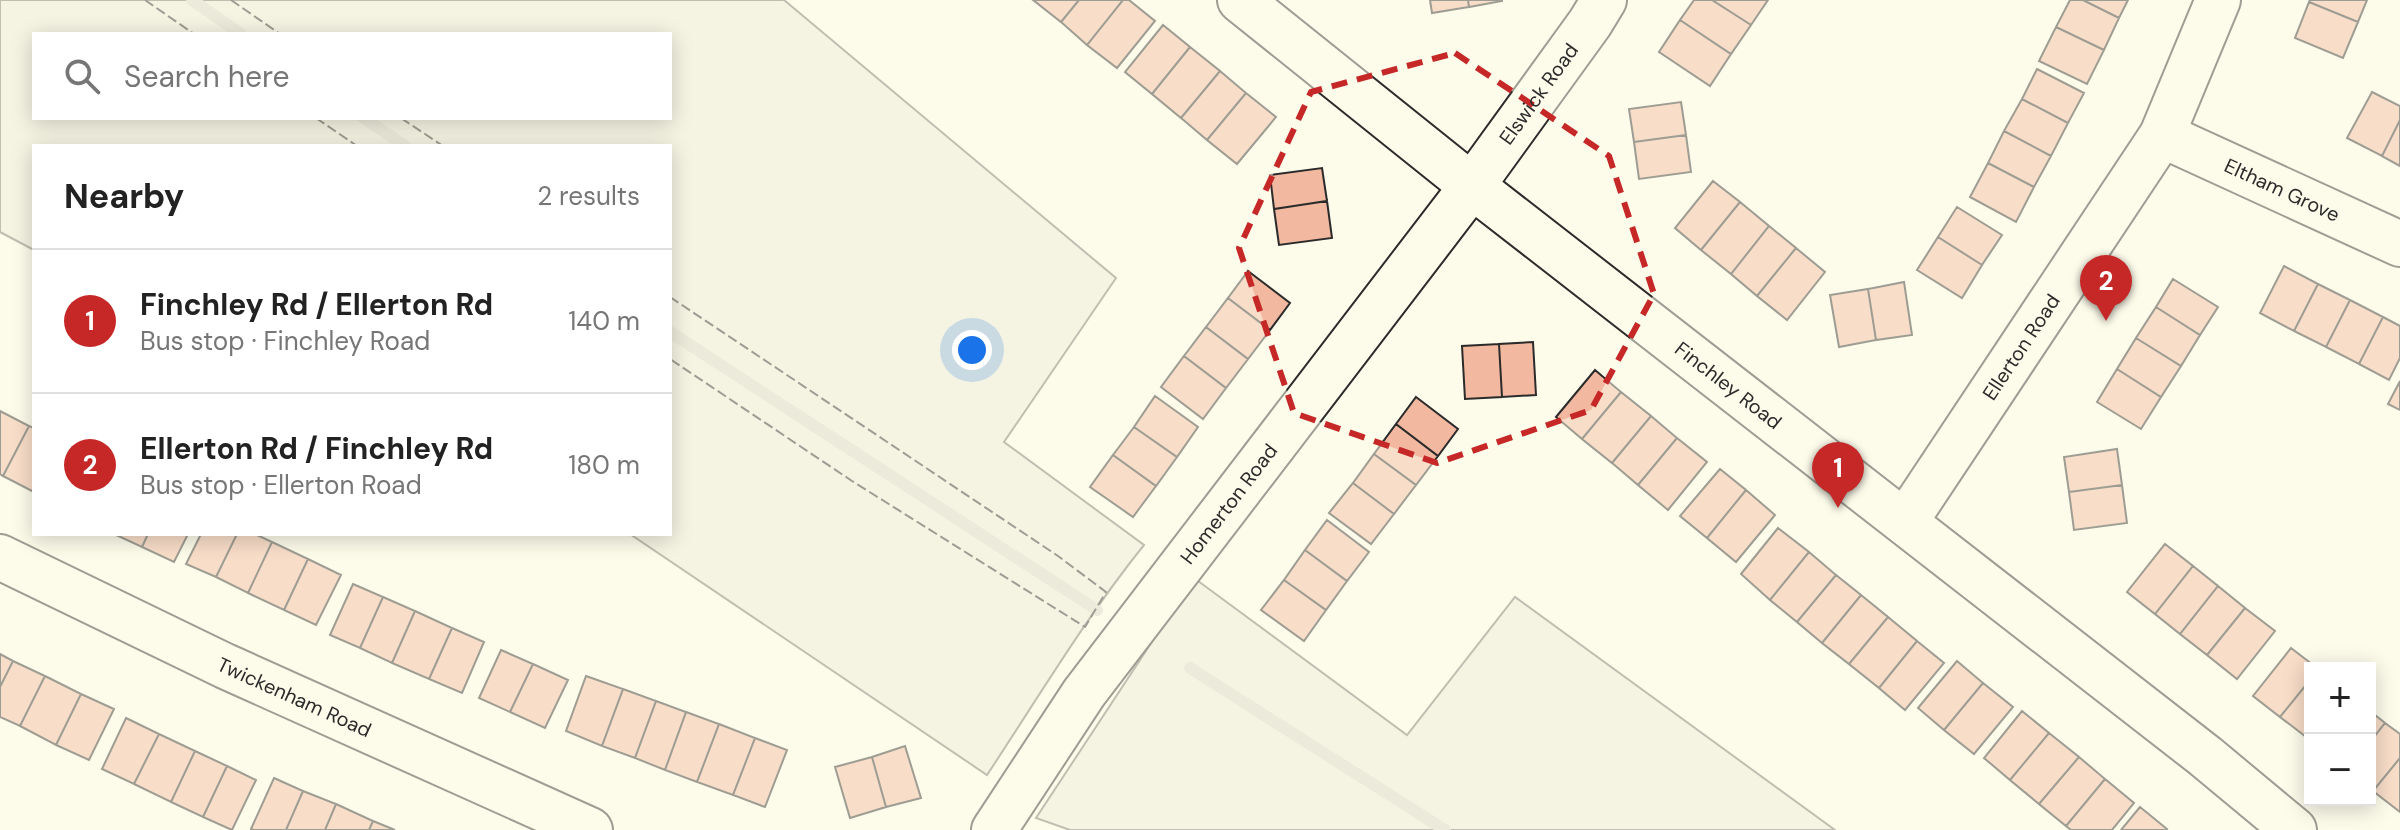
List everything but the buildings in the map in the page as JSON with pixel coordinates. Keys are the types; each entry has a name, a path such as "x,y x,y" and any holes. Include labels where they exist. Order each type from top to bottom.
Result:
{"street":[{"name":"Finchley Road","path":"1240,0 1472,186 2205,756 2294,830"},
{"name":"Elswick Road","path":"1472,186 1604,0"},
{"name":"Ellerton Road","path":"1905,522 2162,135 2218,0"},
{"name":"Eltham Grove","path":"2162,135 2400,244"},
{"name":"Homerton Road","path":"994,830 1093,682 1472,186"},
{"name":"Twickenham Road","path":"0,557 225,666 590,830"}],"highlighted area":[{"path":"1455,53 1609,156 1654,294 1591,410 1437,463 1294,413 1239,248 1311,92"}],"shaded area":[{"path":"0,0 784,0 1116,278 1004,442 1144,545 1082,629 987,775 633,536 672,536 672,144 32,144 32,249 0,232"},
{"path":"1194,578 1407,735 1515,597 1835,830 1070,830 1036,818"}],"waterway":[{"path":"192,0 238,32"},
{"path":"367,120 402,144"},
{"path":"672,333 1097,610"},
{"path":"1190,668 1445,830"}],"fence":[{"path":"145,0 191,32"},
{"path":"231,0 277,32"},
{"path":"319,120 354,144"},
{"path":"404,120 440,144"},
{"path":"672,298 1058,556 1106,592 1085,627 852,481 672,360"}],"place":[{"name":"Ellerton Rd / Finchley Rd","path":"2106,321"},
{"name":"Finchley Rd / Ellerton Rd","path":"1838,508"}]}
